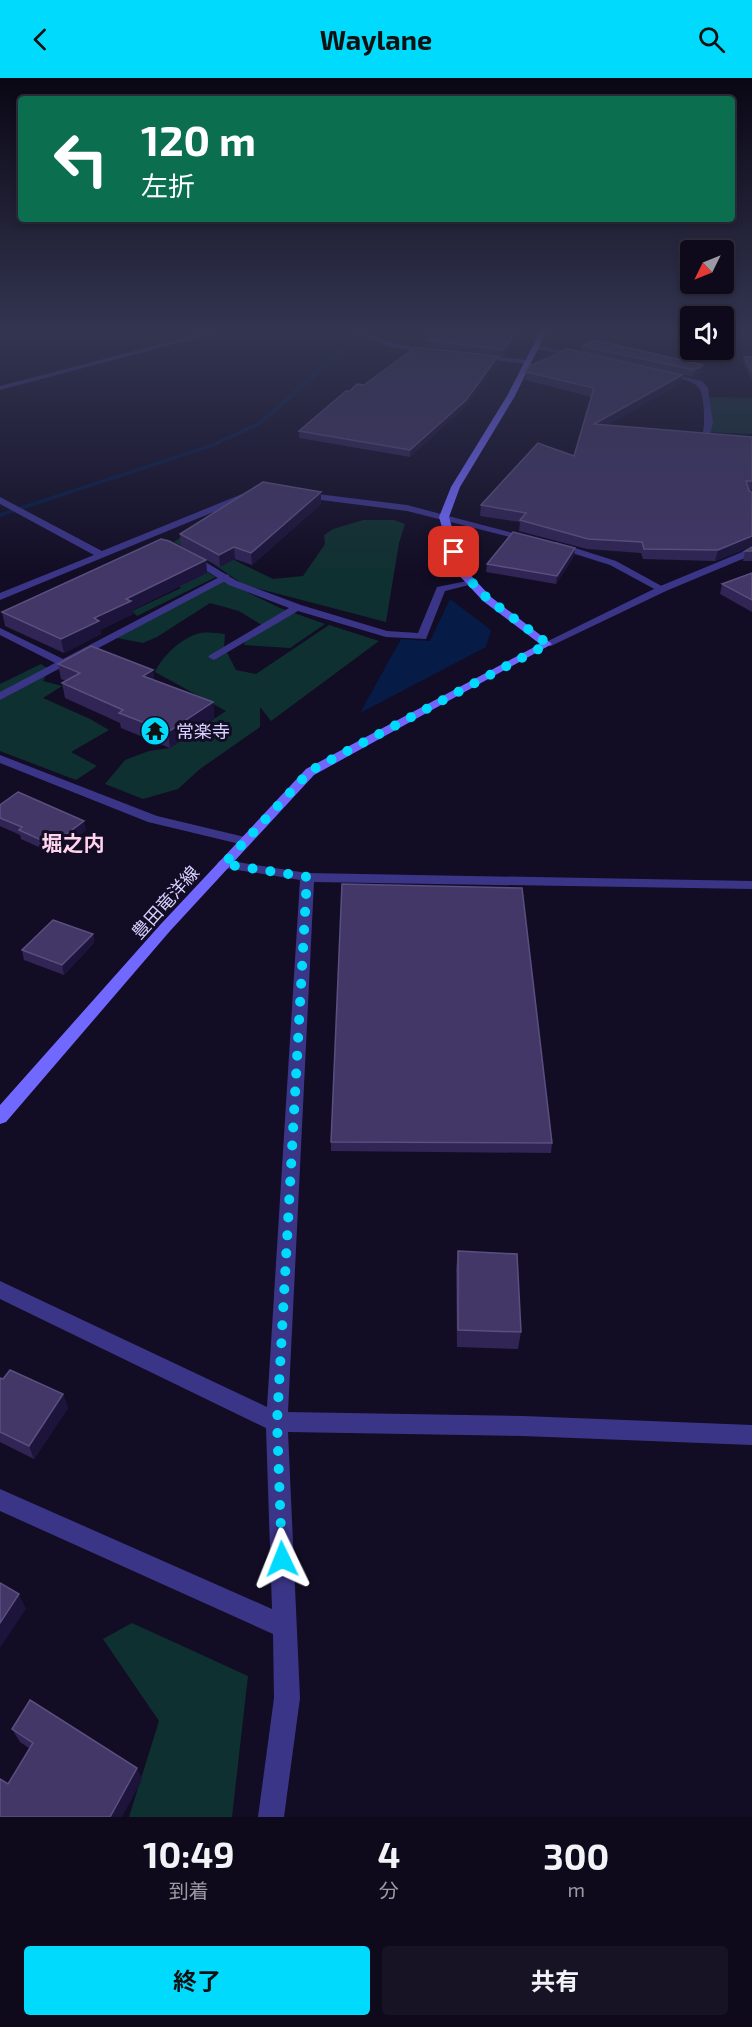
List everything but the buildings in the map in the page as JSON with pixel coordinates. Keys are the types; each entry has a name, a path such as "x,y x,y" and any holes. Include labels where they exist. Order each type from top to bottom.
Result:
{"main road":[{"path":"502,411 469,466 444,517 459,569 488,599 548,644"},
{"name":"豊田竜洋線","path":"0,1117 165,928 310,771 548,644"}],"street":[{"path":"706,432 709,423 708,411"},
{"path":"0,597 154,538 257,490"},
{"path":"290,493 407,508 537,540"},
{"path":"0,500 103,556"},
{"path":"548,543 613,563 662,589"},
{"path":"176,549 233,583 297,607 386,634 422,637 441,589 472,583"},
{"path":"548,644 662,589 752,551"},
{"path":"0,696 225,577"},
{"path":"214,657 297,607"},
{"path":"0,631 63,663"},
{"path":"0,759 153,819 244,841"},
{"path":"224,864 307,877 752,885"},
{"path":"271,1817 287,1698 277,1422 307,877"},
{"path":"0,1290 277,1422 513,1426 752,1435"},
{"path":"0,1500 285,1627"}],"green space":[{"path":"706,411 752,411 752,434 707,432"},
{"path":"363,520 394,520 405,524 399,543 386,622 244,585 212,563 174,542 188,532 226,556 273,579 303,576 325,544 324,535 333,529"},
{"path":"180,557 216,577 137,616 132,611 181,588 174,582"},
{"path":"220,579 280,608 325,624 290,648 244,645 248,634 265,627 239,611 210,603 157,637 143,643 107,636"},
{"path":"329,625 379,641 271,721 260,707 260,727 200,769 178,789 143,799 105,784 125,760 149,751 170,748 226,711 155,672 178,644 200,633 225,634 224,647 236,670 256,674"},
{"path":"41,664 49,669 43,681 62,686 43,698 109,730 71,752 97,766 76,780 0,751 0,684"},
{"path":"132,1623 248,1676 232,1817 129,1817 159,1721 103,1639"}],"water":[{"path":"450,599 491,630 486,647 360,713 401,639 430,641"}],"waterway":[{"path":"0,515 213,445 260,423 274,411"}],"place":[{"name":"常楽寺","path":"155,731"}],"district":[{"name":"堀之内","path":"73,842"}],"route":[{"path":"282,1559 277,1422 307,877 224,864 310,771 548,644 488,599 459,569 454,552"}]}
